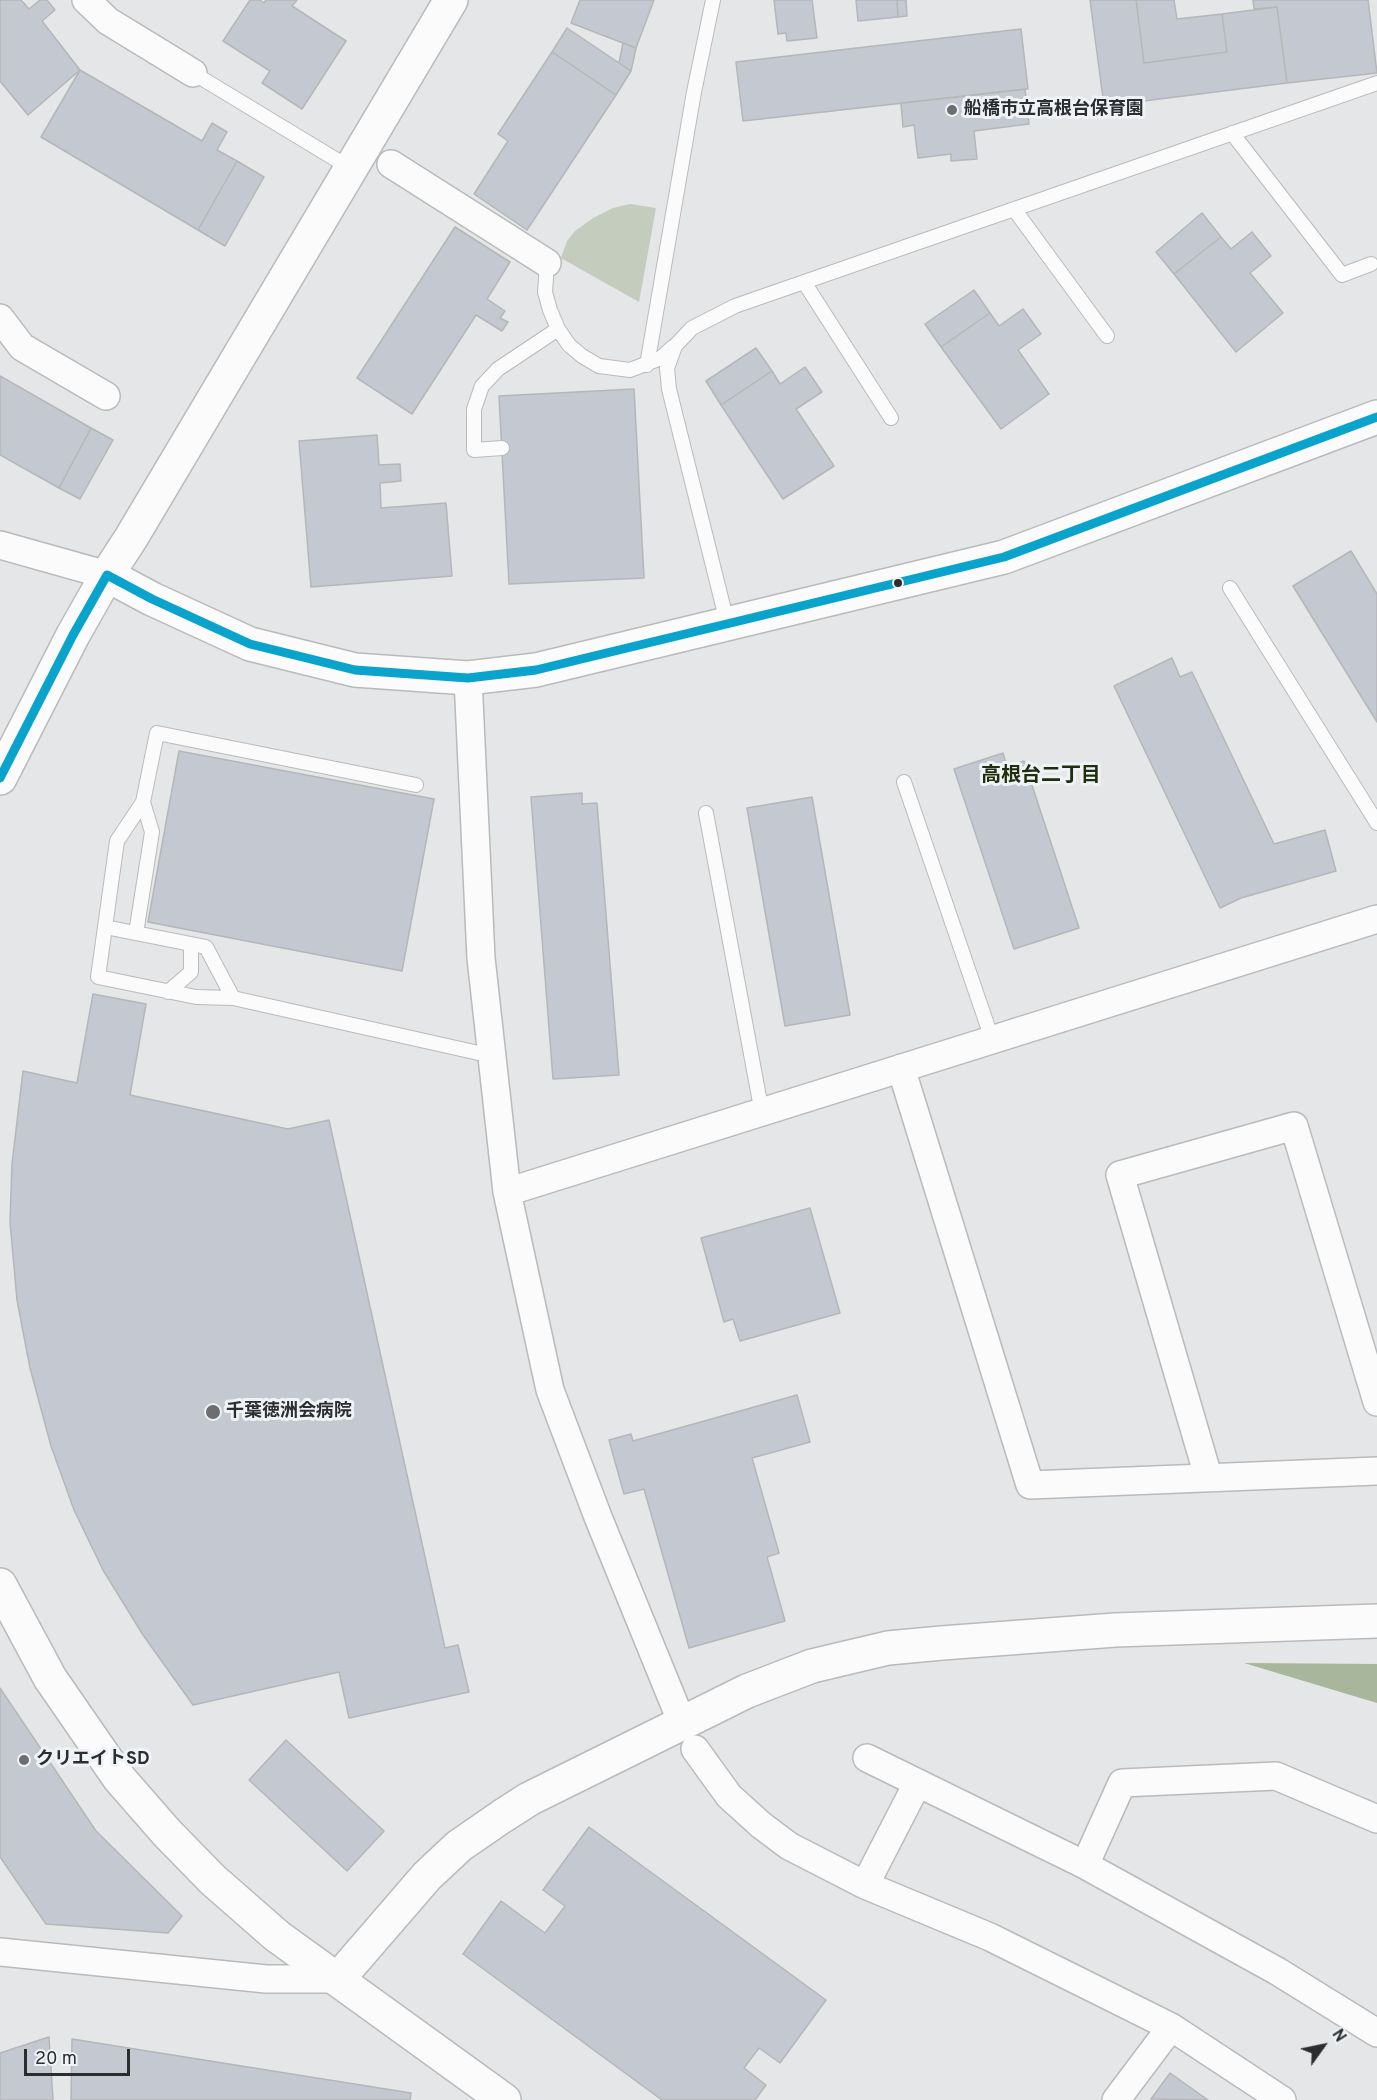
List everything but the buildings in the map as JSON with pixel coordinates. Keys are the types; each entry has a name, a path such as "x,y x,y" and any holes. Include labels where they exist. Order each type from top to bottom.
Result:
{"street":[{"path":"86,0 108,21 193,73"},
{"path":"0,778 73,635 107,575 451,0"},
{"path":"391,164 547,263"},
{"path":"0,318 22,347 106,396"},
{"path":"0,545 107,575 152,599 250,644 355,670 468,678 536,670 1004,556 1377,417"},
{"path":"468,678 481,958 507,1192 550,1390 598,1517 688,1736 729,1796 789,1846 865,1885 990,1937 1171,2027 1282,2100"},
{"path":"507,1192 1377,920"},
{"path":"901,1068 1030,1485 1208,1476 1377,1471"},
{"path":"1208,1476 1120,1175 1294,1126 1377,1402"},
{"path":"0,1585 50,1678 119,1778 166,1833 213,1880 277,1936 504,2100"},
{"path":"0,1952 266,1979 338,1978 427,1876 459,1846 501,1817 530,1799 688,1736 779,1678 835,1660 888,1648 1115,1630 1377,1621"},
{"path":"867,1758 1085,1865 1277,1971 1377,2033"},
{"path":"1085,1865 1122,1784 1276,1776 1377,1819"},
{"path":"865,1885 917,1784"},
{"path":"1116,2100 1171,2027"}],"lane":[{"path":"647,365 694,92 713,0"},
{"path":"193,73 350,168"},
{"path":"547,263 545,292 558,329 569,345 599,366 630,370 661,358 692,328 735,306 1377,83"},
{"path":"1232,133 1342,275 1371,264"},
{"path":"1014,209 1107,336"},
{"path":"804,282 891,418"},
{"path":"502,448 474,450 474,409 482,386 498,369 558,329"},
{"path":"675,346 667,368 669,389 727,622"},
{"path":"1230,588 1377,823"},
{"path":"416,785 157,733 143,802 117,841 98,977 196,997 233,998 492,1056"},
{"path":"904,782 992,1040"},
{"path":"136,933 153,832 143,802"},
{"path":"706,813 762,1113"},
{"path":"105,927 206,947 233,998"},
{"path":"168,992 191,972 191,944"}],"shaded area":[{"path":"630,204 656,208 639,302 561,258 567,241 575,231 593,218 613,208"},
{"path":"1244,1663 1377,1664 1377,1703"}],"transit line":[{"path":"0,778 73,635 107,575 152,599 250,644 355,670 468,678 536,670 1004,557 1377,417"}],"place":[{"name":"船橋市立高根台保育園","path":"952,110"},
{"name":"千葉徳洲会病院","path":"213,1412"},
{"name":"クリエイトSD","path":"24,1760"}],"district":[{"name":"高根台二丁目","path":"1041,777"}]}
